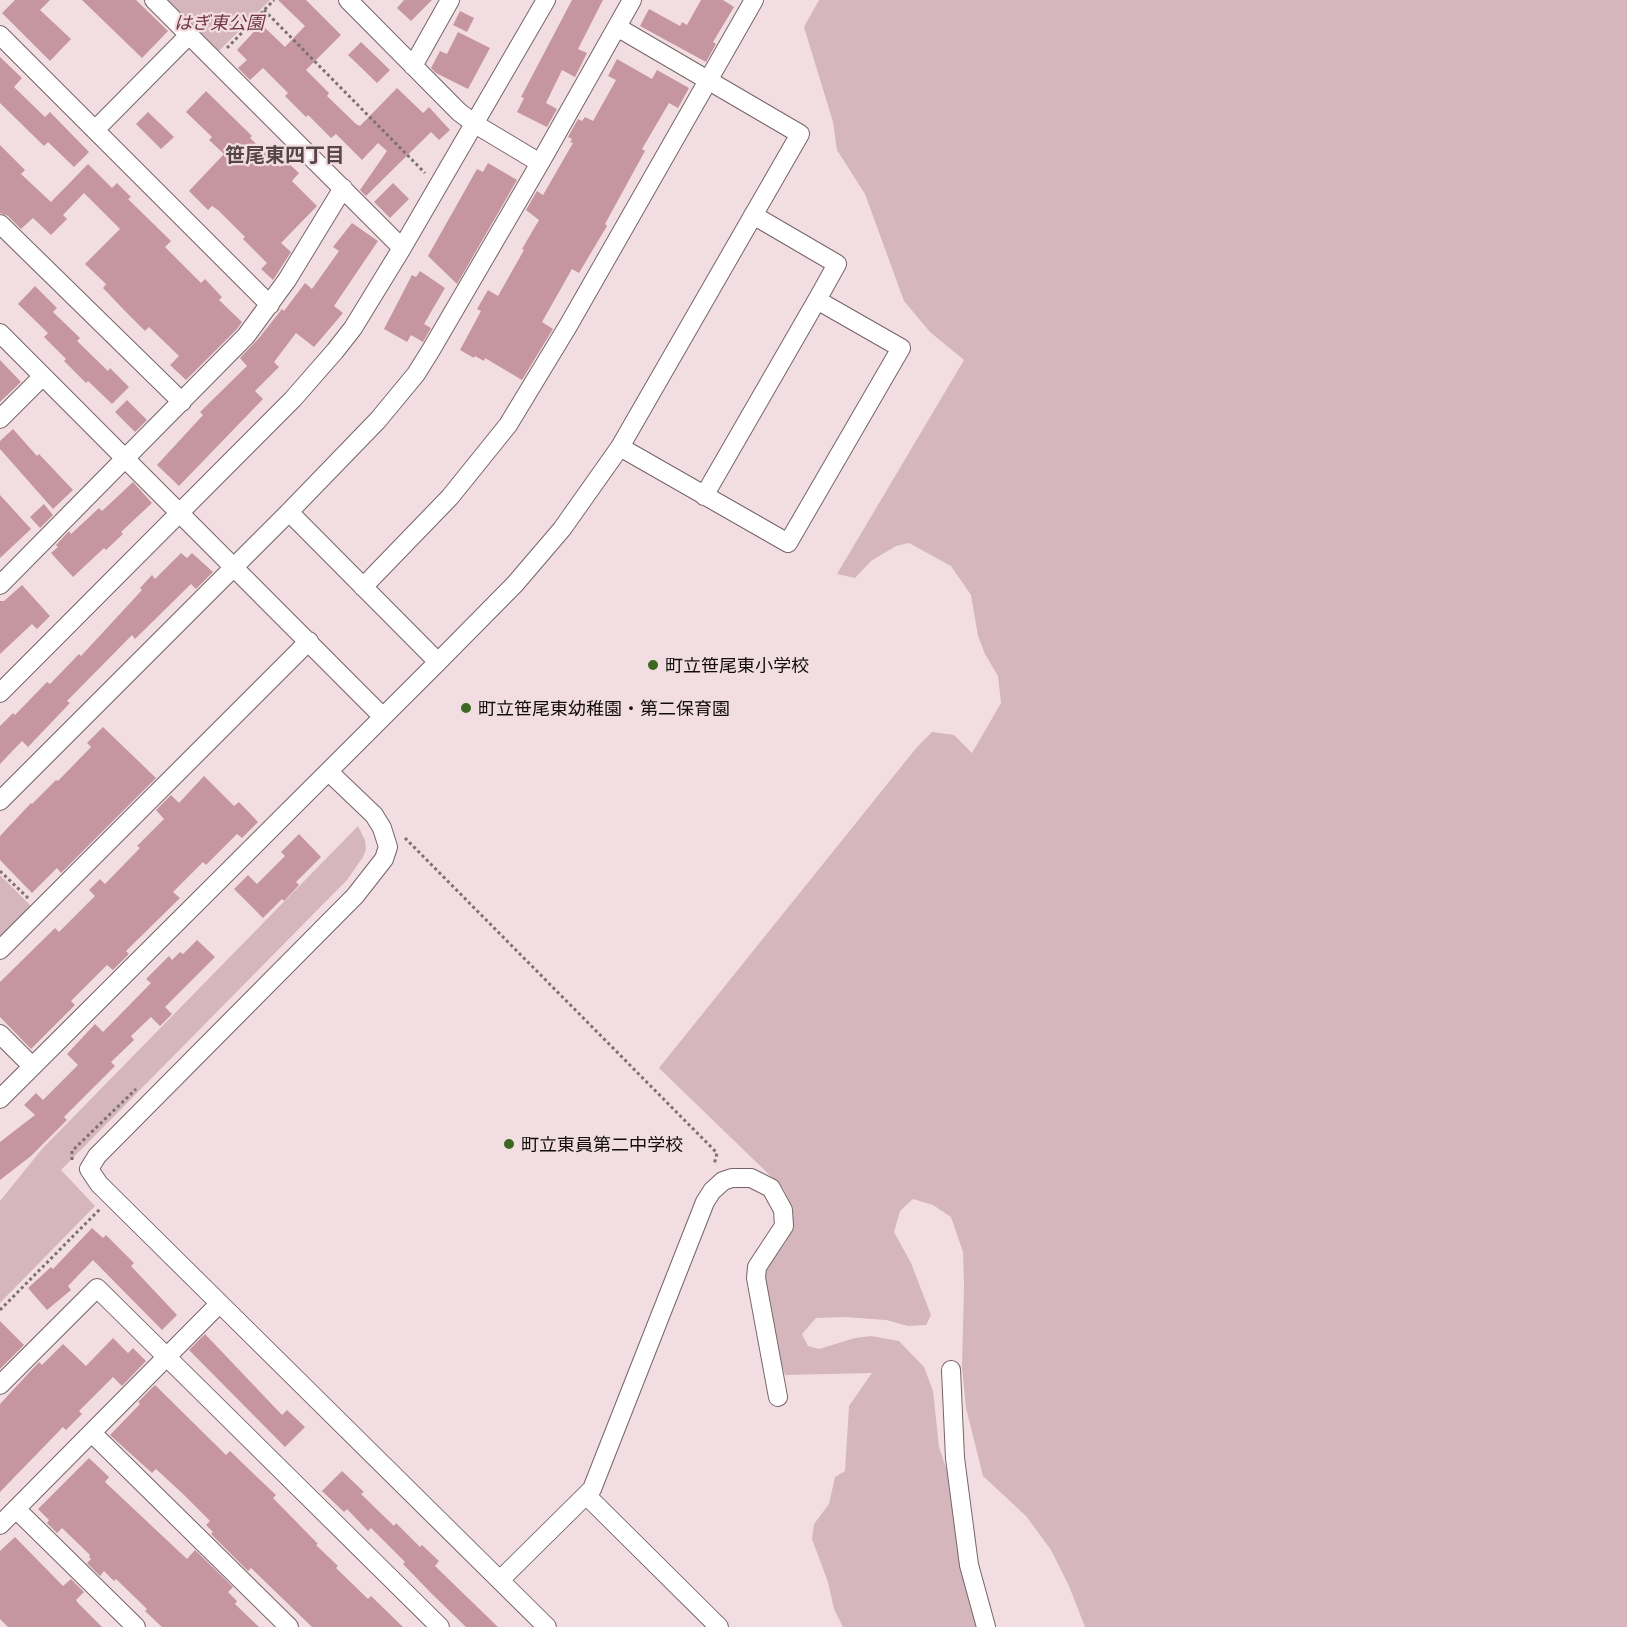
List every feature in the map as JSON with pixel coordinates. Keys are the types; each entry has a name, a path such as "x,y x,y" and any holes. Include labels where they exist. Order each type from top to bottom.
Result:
{"street":[{"path":"154,0 402,248"},
{"path":"348,0 459,112 540,163"},
{"path":"413,66 450,0"},
{"path":"0,693 293,399 335,351 353,328 402,248 546,0"},
{"path":"0,801 289,512 357,442 416,374 540,163 632,0"},
{"path":"363,587 450,497 508,425 568,326 754,0"},
{"path":"0,1099 494,605 546,549 578,508 620,447 800,134 617,27"},
{"path":"0,35 270,305"},
{"path":"95,130 189,35"},
{"path":"0,585 246,336 308,248 343,188"},
{"path":"704,496 837,264 753,215"},
{"path":"0,224 182,402"},
{"path":"620,447 788,543 901,348 817,300"},
{"path":"0,333 383,717"},
{"path":"0,419 43,376"},
{"path":"289,512 438,662"},
{"path":"0,950 309,641"},
{"path":"329,772 374,815 382,828 388,847 384,860 355,896 97,1156 89,1169 99,1184 547,1627"},
{"path":"0,1034 32,1066"},
{"path":"500,1580 592,1489 705,1202 712,1191 723,1181 732,1178 751,1178 771,1188 777,1195 783,1210 784,1226 757,1267 756,1278 778,1397"},
{"path":"0,1385 97,1288 440,1627"},
{"path":"0,1525 219,1304"},
{"path":"951,1370 955,1458 969,1565 986,1627"},
{"path":"92,1433 289,1627"},
{"path":"586,1495 719,1627"},
{"path":"16,1509 136,1627"}],"path":[{"path":"214,60 274,0"},
{"path":"264,10 427,174"},
{"path":"401,833 717,1153 712,1173"},
{"path":"0,871 40,910"},
{"path":"0,1310 112,1197"}],"green space":[{"name":"はぎ東公園","path":"166,0 270,0 218,52"},
{"path":"819,0 1627,0 1627,1627 1085,1627 1069,1586 1051,1550 1026,1516 983,1476 966,1408 962,1368 963,1252 951,1217 933,1205 913,1199 900,1211 894,1232 911,1263 931,1315 926,1325 908,1326 886,1320 844,1317 816,1318 802,1334 808,1346 819,1349 855,1338 871,1336 899,1341 924,1367 933,1391 939,1447 955,1494 991,1627 843,1627 834,1609 828,1582 812,1539 814,1524 829,1504 835,1477 845,1471 849,1406 872,1373 785,1375 774,1343 764,1270 786,1242 792,1226 793,1208 783,1188 659,1068 917,747 932,732 954,735 972,753 1001,703 998,676 978,636 971,595 951,566 909,543 896,546 871,561 855,578 837,574 964,360 930,332 904,301 865,194 837,150 833,122 804,27"},
{"path":"358,826 365,840 366,849 347,880 61,1170 95,1206 0,1303 0,1201 42,1149"},
{"path":"0,875 31,906 0,938"}],"building":[{"path":"15,0 50,0 40,10 71,39 50,61 2,13"},
{"path":"82,0 136,0 168,31 142,58"},
{"path":"278,0 306,0 341,35 306,70 329,93 327,96 356,124 360,126 397,88 423,113 429,107 450,130 439,140 431,132 366,196 360,190 387,151 378,143 362,160 336,134 331,138 308,115 306,117 285,96 288,93 263,68 250,80 238,68 247,60 237,50 261,24 285,47 305,26"},
{"path":"404,0 432,0 411,21 397,8"},
{"path":"572,0 603,0 578,49 587,53 575,77 562,70 546,103 557,109 547,127 517,112 524,98 521,97"},
{"path":"701,0 723,0 734,7 713,42 716,44 706,62 640,26 649,9 680,26 682,22 687,25"},
{"path":"460,11 474,18 467,32 453,25"},
{"path":"458,32 490,48 468,89 436,73 431,68 440,51 447,54"},
{"path":"361,42 390,70 377,83 348,55"},
{"path":"0,57 22,78 14,87 45,117 50,112 89,152 74,167 48,142 44,146 0,103"},
{"path":"617,59 652,79 657,70 689,88 678,108 669,103 642,149 645,151 605,224 607,226 579,273 572,269 542,322 553,329 522,380 485,358 484,361 475,356 474,358 460,350 481,311 477,309 488,290 498,296 524,250 522,249 539,220 526,210 537,191 543,195 573,143 568,137 578,119 582,121 585,117 593,121 616,80 608,76"},
{"path":"206,91 280,167 286,161 299,173 292,181 317,206 281,243 291,252 273,280 261,269 267,263 243,239 245,237 218,210 212,206 208,210 189,191 224,154 209,140 212,137 186,112"},
{"path":"148,112 174,137 161,149 136,124"},
{"path":"0,145 25,170 21,174 51,202 88,164 112,188 117,183 131,197 128,199 171,241 165,247 201,283 205,279 222,297 219,300 242,322 237,329 186,380 170,365 179,356 149,327 145,331 103,288 106,284 85,264 120,229 84,193 63,215 67,219 51,235 33,218 21,229 8,216 0,213"},
{"path":"488,163 517,180 457,284 428,256 477,169 483,172"},
{"path":"393,183 409,199 390,218 374,202"},
{"path":"352,223 378,241 334,306 343,313 314,347 296,333 274,362 279,367 255,391 263,399 179,486 157,465 203,415 200,412 247,366 240,358 282,309 284,311 305,283 312,289 339,251 333,247"},
{"path":"420,271 445,288 424,324 431,328 423,342 411,335 407,342 384,329 412,275 416,277"},
{"path":"35,286 57,308 53,312 80,338 77,341 108,371 110,368 129,387 112,404 64,361 66,359 44,337 48,333 18,304"},
{"path":"0,360 21,382 0,402"},
{"path":"127,400 147,420 135,432 115,412"},
{"path":"13,429 37,456 39,454 73,490 53,509 0,449 0,441"},
{"path":"133,482 152,503 121,532 123,534 106,550 104,548 73,577 51,553 58,547 56,545 69,531 71,534 99,508 102,511"},
{"path":"0,495 31,529 0,558"},
{"path":"44,504 53,515 40,528 30,517"},
{"path":"181,553 187,558 192,553 213,572 196,589 191,584 135,639 132,635 67,701 70,703 28,747 22,741 0,764 0,726 13,713 15,715 47,682 50,684 79,654 81,656 142,590 140,588 152,575 155,579"},
{"path":"22,585 50,616 37,629 32,624 0,654 0,601 4,601"},
{"path":"103,727 156,778 61,873 57,868 32,893 0,860 0,836 31,803 56,780 58,781 91,747 87,743"},
{"path":"204,776 234,806 239,802 258,822 242,838 237,834 206,865 203,862 173,892 180,898 126,951 129,954 113,970 107,965 71,1001 75,1005 31,1049 0,1017 0,982 55,928 59,932 95,896 89,890 100,879 105,884 140,848 137,846 164,819 156,810 171,795 179,803"},
{"path":"299,834 321,857 296,882 299,885 284,901 282,899 263,918 234,889 248,875 257,884 285,856 281,852"},
{"path":"197,940 215,957 165,1007 172,1014 160,1026 151,1017 131,1036 134,1040 111,1062 115,1066 64,1117 67,1120 31,1156 0,1180 0,1142 35,1115 24,1105 36,1093 43,1100 78,1065 67,1054 95,1024 103,1032 151,983 146,979 169,956 172,960 180,952 183,954"},
{"path":"92,1228 103,1238 106,1235 134,1263 131,1266 177,1315 162,1330 93,1260 68,1286 71,1290 47,1310 28,1288 51,1267 53,1269"},
{"path":"0,1321 24,1345 0,1369"},
{"path":"205,1334 282,1415 287,1410 305,1427 285,1447 189,1350"},
{"path":"113,1338 128,1353 133,1348 146,1361 122,1386 113,1377 79,1411 82,1414 66,1430 63,1427 0,1492 0,1404 39,1362 42,1365 63,1344 86,1366"},
{"path":"155,1385 226,1455 230,1451 276,1495 273,1498 338,1566 336,1568 368,1599 371,1596 403,1627 312,1627 251,1568 248,1571 211,1534 213,1532 206,1525 210,1521 182,1493 156,1469 152,1473 110,1435"},
{"path":"89,1458 109,1477 105,1482 187,1559 195,1550 233,1587 228,1592 237,1601 235,1604 259,1627 162,1627 116,1579 114,1581 104,1571 100,1576 87,1563 91,1559 90,1555 62,1528 57,1533 38,1509"},
{"path":"342,1471 364,1492 361,1494 394,1526 396,1523 420,1547 422,1545 439,1561 435,1566 498,1627 466,1627 403,1564 405,1562 371,1528 368,1531 347,1509 344,1512 322,1491"},
{"path":"15,1537 63,1586 71,1579 84,1592 76,1600 102,1627 8,1627 0,1619 0,1551"}],"place":[{"name":"町立笹尾東小学校","path":"653,665"},
{"name":"町立笹尾東幼稚園・第二保育園","path":"466,708"},
{"name":"町立東員第二中学校","path":"509,1144"}],"district":[{"name":"笹尾東四丁目","path":"285,154"}]}
